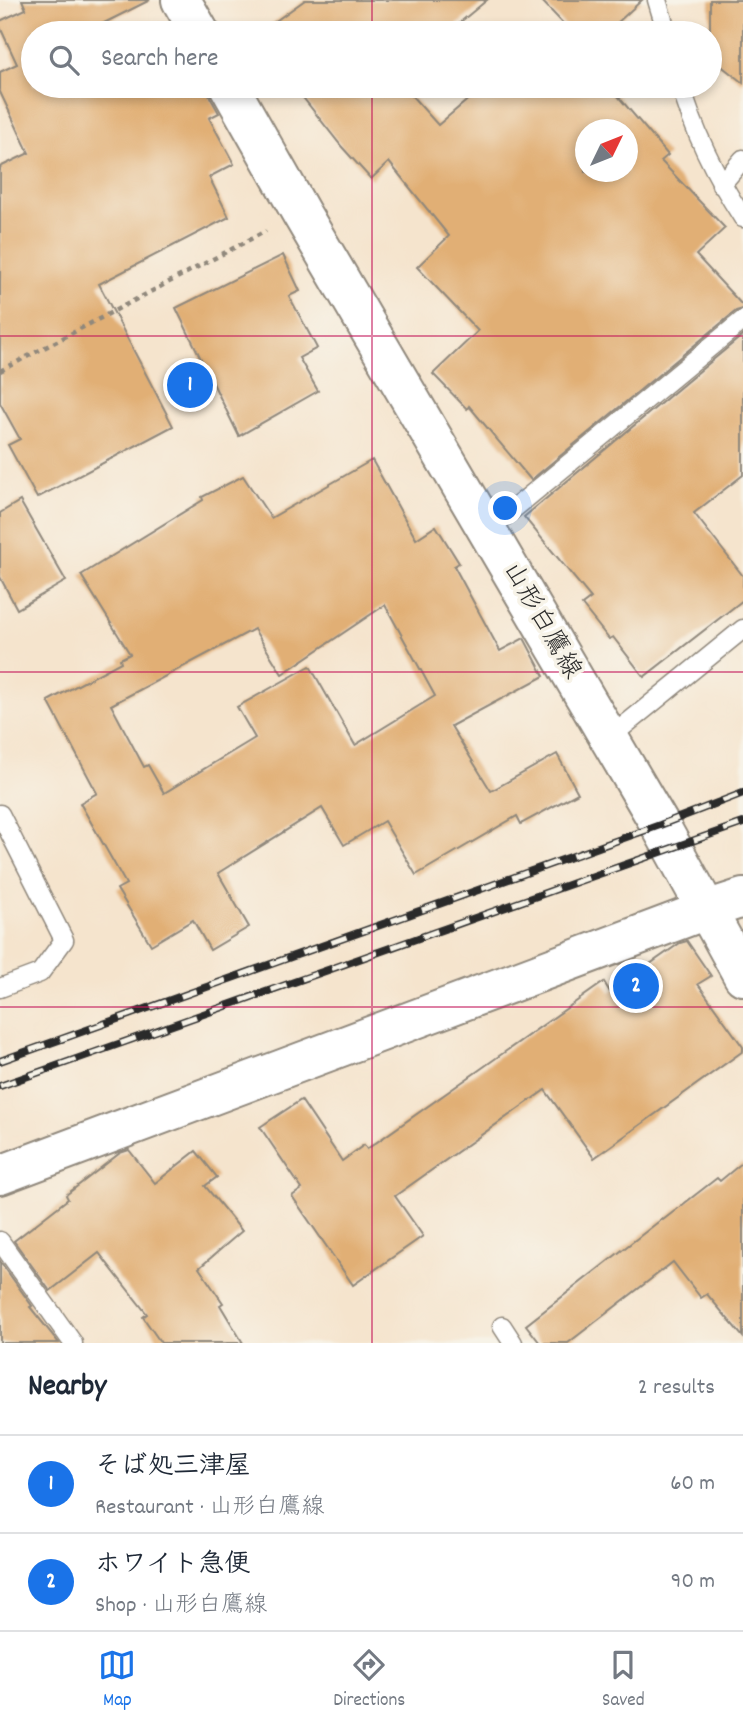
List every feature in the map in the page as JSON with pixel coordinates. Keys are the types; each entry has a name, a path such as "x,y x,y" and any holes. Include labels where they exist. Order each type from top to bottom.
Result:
{"main road":[{"path":"181,0 193,21"},
{"name":"山形白鷹線","path":"236,98 610,738 743,976"},
{"path":"0,1175 743,898"}],"lane":[{"path":"657,0 663,21"},
{"path":"685,98 721,185 743,218"},
{"path":"721,185 743,159"},
{"path":"488,530 743,320"},
{"path":"610,738 743,629"},
{"path":"0,814 64,940 40,973 0,988"},
{"path":"0,1241 73,1343"},
{"path":"502,1326 513,1343"}],"path":[{"path":"0,371 301,213"}],"building":[{"path":"22,0 150,0 108,21 21,21 21,98 211,98 219,113 209,118 234,164 209,177 229,217 99,284 173,426 37,498 8,445 20,439 0,403 0,167 29,153 0,92 0,72 17,64 0,27 0,21 26,9"},
{"path":"305,0 487,0 462,21 276,21"},
{"path":"541,0 642,0 619,21 561,21"},
{"path":"710,0 743,0 743,83 722,66 722,21 710,21"},
{"path":"303,98 414,98 438,125 470,98 620,98 637,119 575,119 575,182 638,182 638,120 668,155 661,161 725,228 696,255 743,309 736,311 531,480 469,406 467,409 433,374 478,331 417,267 449,236 389,162 371,179"},
{"path":"283,255 300,291 289,296 317,348 299,358 318,391 239,436 176,308"},
{"path":"743,335 743,475 694,513 743,576 743,600 644,677 613,637 609,639 582,605 591,598 524,517"},
{"path":"372,460 416,539 436,526 459,563 454,566 500,651 524,638 544,676 451,726 491,791 557,754 578,793 521,824 517,816 416,875 384,821 344,845 322,808 218,873 249,927 210,950 193,920 151,945 117,889 126,884 80,803 97,793 48,701 121,662 120,659 130,654 81,575 203,500 202,497 243,476 271,518","holes":["385,605 435,696 355,745 310,666 237,707 255,738 164,793 148,765 144,767 111,705 254,629 282,674"]},
{"path":"20,501 66,581 17,609 0,577 0,513"},
{"path":"687,941 711,976 698,984 743,1047 743,1051 594,1158 545,1090 395,1196 423,1236 353,1285 292,1196 302,1189 260,1127 301,1100 342,1161 364,1145 367,1149 604,982 610,992 680,943"},
{"path":"129,1150 155,1183 196,1151 217,1177 205,1186 242,1231 199,1268 223,1303 220,1305 243,1343 161,1343 143,1317 147,1314 99,1253 50,1291 14,1241 68,1199 66,1195 120,1153"},
{"path":"743,1162 743,1337 707,1294 701,1298 673,1262 568,1343 540,1343 526,1325 662,1219 717,1178 720,1181"},
{"path":"0,1261 32,1306 30,1307 59,1343 0,1343"}],"railway":[{"path":"0,1061 743,793"},
{"path":"0,1086 743,823"}],"place":[{"name":"そば処三津屋","path":"190,385"},
{"name":"ホワイト急便","path":"636,986"}]}
